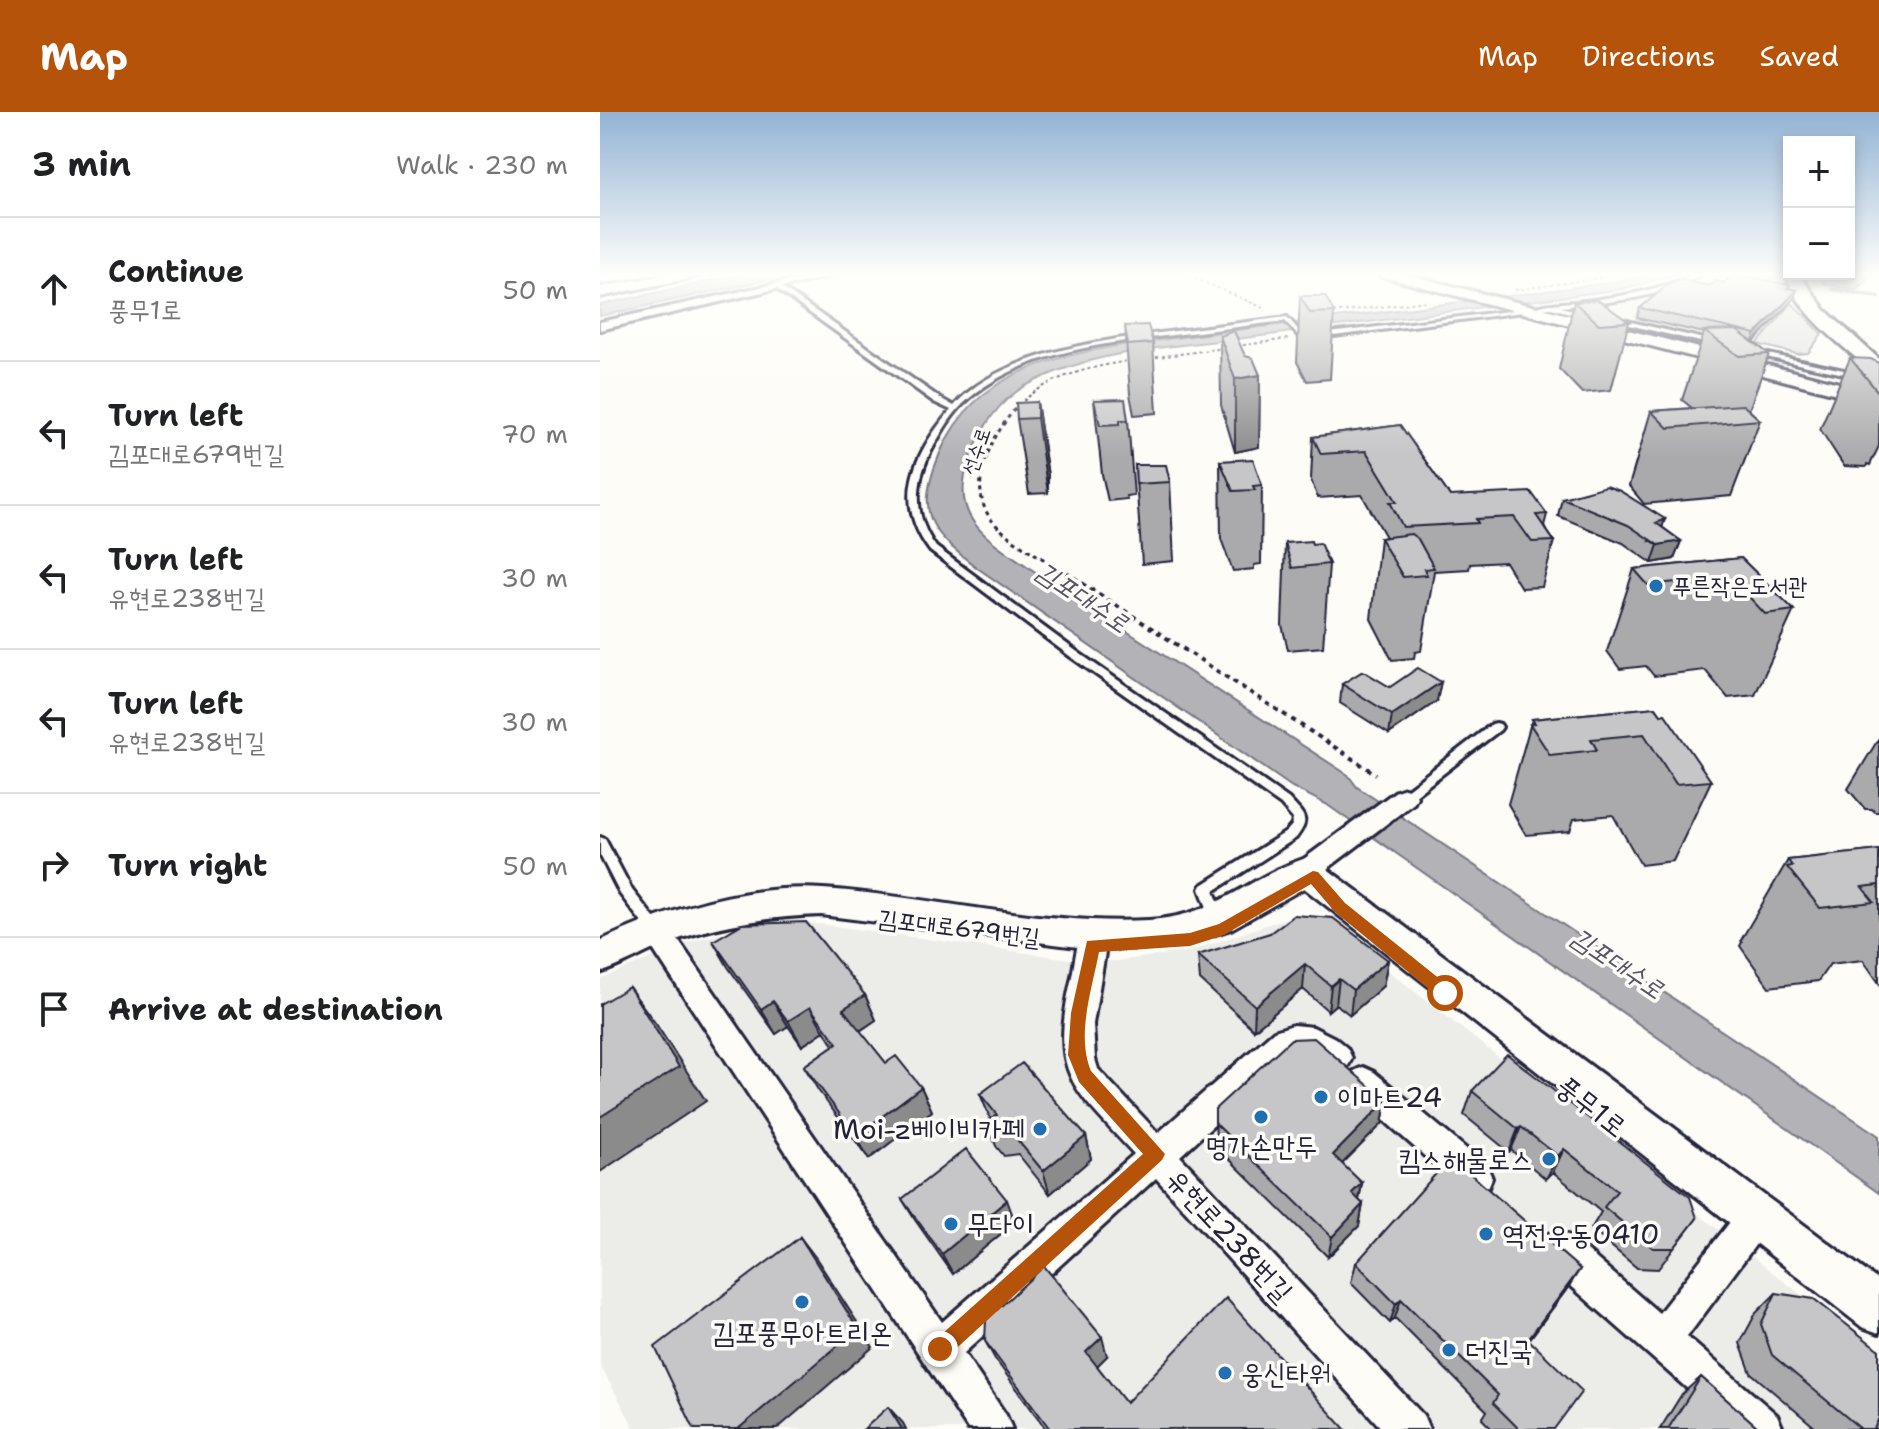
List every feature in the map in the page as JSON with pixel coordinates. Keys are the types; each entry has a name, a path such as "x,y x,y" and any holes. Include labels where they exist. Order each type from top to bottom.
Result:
{"street":[{"path":"1634,334 1879,397"},
{"path":"1636,334 1879,397"},
{"path":"1841,334 1879,368"},
{"path":"1854,334 1879,356"},
{"path":"1318,865 1405,797"},
{"name":"김포대로679번길","path":"1093,940 1188,929 1219,919 1318,865"},
{"name":"김포대로679번길","path":"600,958 659,936 721,921 784,911 858,915 1153,944 1213,932 1266,907 1318,865"},
{"name":"풍무1로","path":"1318,865 1340,907 1445,993 1752,1221 1879,1310"},
{"path":"659,936 992,1429"},
{"name":"김포대로679번길","path":"600,969 659,936"},
{"name":"유현로238번길","path":"1093,940 1079,1013 1076,1055 1085,1077 1409,1429"},
{"path":"940,1349 1155,1154 1285,1041 1297,1037 1310,1038 1497,1198"},
{"path":"1662,1340 1752,1221"},
{"name":"풍무1로","path":"1752,1221 1879,1327"},
{"path":"1533,1228 1763,1429"}],"lane":[{"path":"844,334 953,408"},
{"path":"1166,334 1059,353 1001,374 953,408 932,438 916,477 913,511 923,538 956,569 1285,802 1299,818 1291,835 1207,889 1219,919"},
{"path":"1299,334 1302,338 1329,334"},
{"path":"1674,334 1722,346"},
{"path":"1751,352 1853,374"},
{"path":"1764,355 1793,374"},
{"path":"1405,797 1496,727"},
{"path":"600,842 627,894 659,936"}],"path":[{"name":"선수로","path":"1302,338 1117,363 1080,372 1044,386 1023,400 1005,419 992,445 980,492 989,517 1002,531 1376,774"}],"shaded area":[{"path":"1765,334 1822,334 1808,353 1797,354 1757,344"},
{"path":"1295,915 1348,939 1879,1356 1879,1429 635,1429 600,1365 600,980 688,942 764,923 820,924 1077,960 1117,961 1191,951"}],"water":[{"name":"김포대수로","path":"1206,334 1270,334 1114,355 1058,371 1019,390 992,415 969,461 964,499 976,526 1015,558 1348,775 1357,787 1879,1136 1879,1193 1326,804 1292,787 976,567 940,535 929,513 930,484 948,436 965,412 986,393 1035,366 1123,345"}],"building":[{"path":"1126,334 1151,334 1153,343 1128,345"},
{"path":"1236,334 1245,356 1253,358 1260,375 1235,379 1220,336"},
{"path":"1709,334 1742,334 1769,354 1739,356"},
{"path":"1850,358 1871,359 1879,363 1879,392 1878,392"},
{"path":"1125,399 1128,420 1120,420 1120,424 1100,425 1094,400"},
{"path":"1037,402 1037,418 1017,419 1016,403"},
{"path":"1743,405 1760,420 1668,428 1651,411"},
{"path":"1400,425 1450,496 1531,492 1547,514 1536,515 1554,541 1532,542 1514,517 1476,519 1478,523 1403,527 1390,502 1397,502 1366,451 1321,454 1313,437"},
{"path":"1253,459 1262,485 1253,486 1255,490 1233,491 1220,461"},
{"path":"1135,465 1166,465 1170,482 1136,484"},
{"path":"1606,486 1620,491 1665,519 1656,523 1681,541 1658,545 1628,525 1562,498"},
{"path":"1411,534 1418,539 1434,568 1424,569 1427,575 1403,577 1380,538"},
{"path":"1311,541 1312,544 1320,543 1329,564 1292,568 1285,543"},
{"path":"1741,558 1794,610 1765,614 1739,586 1685,593 1676,582 1648,585 1634,569"},
{"path":"1418,668 1441,682 1392,715 1342,684 1363,671 1390,687"},
{"path":"1656,707 1661,715 1665,714 1711,781 1676,784 1644,734 1591,739 1597,750 1550,755 1530,724 1535,723 1532,719"},
{"path":"1879,850 1879,885 1862,887 1874,902 1820,908 1787,867 1792,866 1788,860"},
{"path":"1294,915 1333,918 1388,960 1353,990 1339,979 1331,986 1305,964 1255,1006 1198,955 1270,933"},
{"path":"806,922 865,995 843,1009 886,1063 896,1056 921,1087 856,1136 804,1066 837,1043 810,1007 788,1021 773,1001 761,1009 713,941 742,924"},
{"path":"629,987 679,1067 600,1117 600,1004"},
{"path":"1314,1038 1386,1101 1333,1155 1362,1183 1352,1193 1363,1204 1332,1237 1215,1123 1215,1109 1291,1039"},
{"path":"1507,1054 1690,1197 1697,1218 1674,1248 1653,1248 1604,1207 1617,1191 1564,1149 1558,1156 1521,1127 1518,1129 1472,1091"},
{"path":"1022,1063 1086,1136 1043,1171 1010,1131 996,1133 987,1122 997,1115 980,1094"},
{"path":"966,1149 1007,1200 942,1254 902,1199"},
{"path":"1451,1157 1580,1269 1528,1339 1582,1391 1554,1429 1519,1429 1493,1403 1498,1395 1401,1299 1396,1304 1356,1263"},
{"name":"김포풍무아트리온","path":"800,1237 858,1329 738,1429 694,1429 655,1347"},
{"path":"1044,1266 1102,1337 1086,1352 1126,1403 1226,1298 1345,1429 1050,1429 985,1341 986,1320"},
{"path":"1776,1293 1814,1299 1879,1350 1879,1418 1874,1429 1861,1429 1772,1355 1761,1324"},
{"path":"1701,1377 1760,1429 1668,1429"},
{"path":"888,1407 902,1429 864,1429"}],"place":[{"name":"푸른작은도서관","path":"1656,586"},
{"name":"이마트24","path":"1321,1097"},
{"name":"명가손만두","path":"1261,1117"},
{"name":"Moi-z베이비카페","path":"1040,1129"},
{"name":"킴스해물로스","path":"1549,1159"},
{"name":"무다이","path":"951,1224"},
{"name":"역전우동0410","path":"1486,1234"},
{"name":"김포풍무아트리온","path":"802,1302"},
{"name":"더진국","path":"1449,1350"},
{"name":"웅신타워","path":"1225,1373"}],"route":[{"path":"940,1349 1155,1154 1085,1077 1076,1055 1079,1013 1093,946 1153,944 1190,939 1224,929 1266,907 1313,876 1340,907 1445,993"}]}
